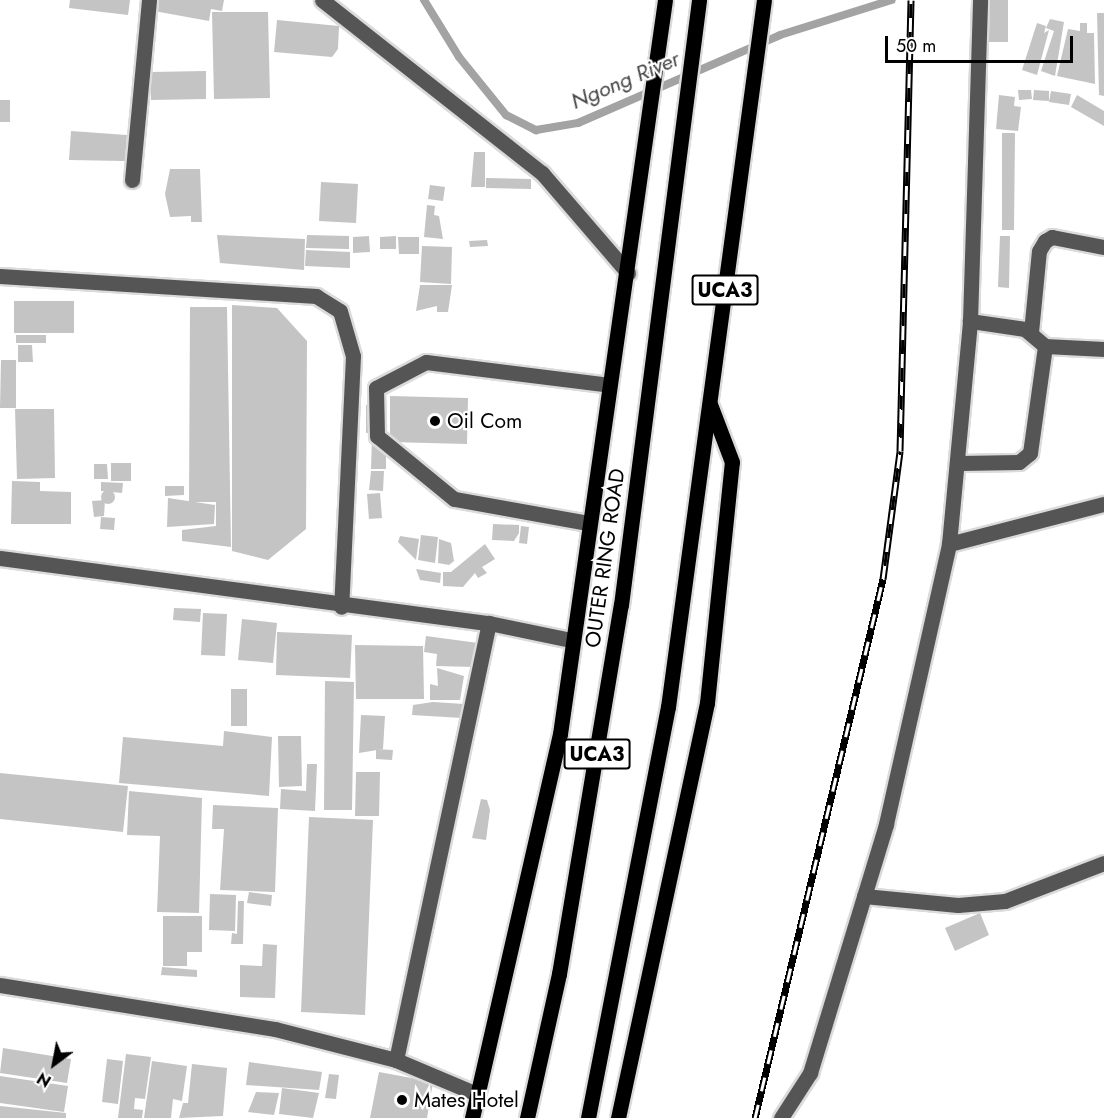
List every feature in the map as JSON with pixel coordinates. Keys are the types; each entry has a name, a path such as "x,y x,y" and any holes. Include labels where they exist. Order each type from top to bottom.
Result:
{"main road":[{"name":"UCA3","path":"588,1118 661,752 764,0"},
{"name":"OUTER RING ROAD","path":"527,1118 559,974 618,628 699,1"},
{"name":"UCA3","path":"472,1118 560,734 588,523 638,212 664,6"},
{"name":"UCA3","path":"618,1118 707,703 732,462 710,404"}],"street":[{"path":"132,180 149,0"},
{"path":"322,0 542,173 628,273"},
{"path":"781,1118 810,1073 886,824 949,544 960,463 970,321 980,108 980,0"},
{"path":"1031,332 1039,251 1046,241 1052,237 1104,247"},
{"path":"0,276 316,296 340,311 354,356 341,607"},
{"path":"970,321 1031,332 1045,346 1104,349"},
{"path":"960,463 1019,462 1030,453 1045,346"},
{"path":"588,523 454,500 377,436 376,388 426,363 610,385"},
{"path":"949,544 1104,504"},
{"path":"0,558 341,607 489,623 571,640"},
{"path":"396,1060 489,623"},
{"path":"864,896 958,905 1005,901 1104,863"},
{"path":"0,985 275,1029 396,1060 477,1094"}],"building":[{"path":"70,0 130,0 128,15 69,8"},
{"path":"157,0 224,0 222,11 211,9 209,21 154,11"},
{"path":"989,0 1008,0 1008,42 989,42"},
{"path":"212,12 268,12 270,98 214,99"},
{"path":"1097,13 1104,13 1104,96 1099,95"},
{"path":"1050,19 1064,22 1055,76 1041,71 1054,31 1046,28"},
{"path":"277,20 339,26 338,49 332,57 274,52"},
{"path":"1037,23 1046,26 1044,33 1049,30 1037,75 1022,70"},
{"path":"1080,23 1087,23 1087,33 1094,33 1095,84 1057,76 1068,29 1080,31"},
{"path":"206,71 206,99 151,100 150,72"},
{"path":"1018,90 1031,90 1032,99 1019,100"},
{"path":"1034,90 1049,91 1049,101 1033,100"},
{"path":"1051,91 1071,94 1069,105 1049,102"},
{"path":"999,95 1015,97 1014,106 1021,107 1018,131 996,129"},
{"path":"1077,95 1104,111 1104,126 1071,107"},
{"path":"0,100 10,100 10,122 0,122"},
{"path":"71,131 127,135 125,161 69,160"},
{"path":"1002,133 1015,133 1014,230 1002,230"},
{"path":"474,152 485,152 485,187 471,187"},
{"path":"170,169 200,169 202,222 191,222 191,216 170,217 165,194"},
{"path":"486,178 531,179 531,189 486,188"},
{"path":"321,182 358,184 356,223 319,221"},
{"path":"430,185 445,187 443,201 428,199"},
{"path":"427,205 435,206 434,215 439,216 443,239 424,237"},
{"path":"217,235 305,239 304,270 220,263"},
{"path":"307,235 349,236 349,249 306,248"},
{"path":"369,236 370,252 353,253 353,237"},
{"path":"396,236 396,249 380,249 380,237"},
{"path":"1000,236 1010,236 1009,288 998,287"},
{"path":"398,237 419,237 419,254 399,254"},
{"path":"487,240 488,246 470,247 469,241"},
{"path":"422,246 452,247 451,284 420,282"},
{"path":"306,250 350,252 350,268 305,266"},
{"path":"420,285 452,285 448,312 437,312 437,306 416,311"},
{"path":"14,301 74,301 74,333 14,333"},
{"path":"232,305 277,308 307,341 306,529 268,560 232,551"},
{"path":"190,307 227,307 231,547 182,541 182,530 216,526 216,502 189,502"},
{"path":"16,335 46,335 46,343 16,343"},
{"path":"18,345 32,345 33,362 18,362"},
{"path":"1,360 16,360 16,408 0,408"},
{"path":"390,396 468,398 467,444 390,442"},
{"path":"385,404 386,433 366,433 366,405"},
{"path":"15,409 54,409 55,478 17,479"},
{"path":"372,437 386,438 386,469 371,469"},
{"path":"111,463 131,463 131,481 111,481"},
{"path":"94,464 107,464 108,479 94,479"},
{"path":"371,471 384,471 383,491 369,490"},
{"path":"12,481 40,482 40,491 71,492 71,524 11,524"},
{"path":"101,482 123,483 122,493 101,491"},
{"path":"165,486 184,486 184,495 165,496"},
{"path":"108,490 113,492 115,497 113,502 108,504 103,502 101,497 103,492"},
{"path":"380,493 382,518 369,519 367,494"},
{"path":"168,498 215,505 214,524 167,527"},
{"path":"105,500 104,516 94,517 92,501"},
{"path":"101,517 115,518 114,530 100,529"},
{"path":"493,524 519,525 519,533 514,541 492,540"},
{"path":"521,526 529,527 527,544 519,543"},
{"path":"421,535 438,537 435,563 418,560"},
{"path":"400,536 419,539 416,560 398,542"},
{"path":"439,539 451,543 454,561 449,565 438,563"},
{"path":"485,544 495,559 482,567 487,573 478,578 475,573 463,587 443,586 443,572 451,572"},
{"path":"416,569 441,573 440,583 420,580"},
{"path":"174,608 201,609 200,622 173,620"},
{"path":"203,613 227,614 225,656 201,655"},
{"path":"242,619 277,623 273,663 238,660"},
{"path":"277,632 352,635 350,678 276,675"},
{"path":"426,636 478,643 474,667 436,666 437,654 424,652"},
{"path":"355,645 423,646 424,699 356,699"},
{"path":"437,668 464,676 460,700 430,700 430,684 438,686"},
{"path":"325,681 354,682 352,810 324,810"},
{"path":"231,689 247,689 247,726 231,726"},
{"path":"433,702 464,704 462,718 412,715 413,705"},
{"path":"361,715 385,716 383,749 359,753"},
{"path":"224,731 272,737 269,796 119,783 123,737 223,746"},
{"path":"278,736 301,736 302,786 279,787"},
{"path":"376,749 393,750 392,760 376,759"},
{"path":"307,764 317,764 315,811 280,809 281,789 306,791"},
{"path":"356,772 380,772 379,816 355,816"},
{"path":"0,773 128,786 123,832 0,819"},
{"path":"129,791 202,798 199,913 157,912 160,836 127,835"},
{"path":"481,799 487,800 490,810 486,840 472,838"},
{"path":"213,805 278,808 275,892 220,890 224,829 212,829"},
{"path":"309,817 373,820 365,1015 301,1012"},
{"path":"249,892 272,895 271,906 247,903"},
{"path":"210,894 236,895 235,931 209,930"},
{"path":"238,901 244,901 243,944 231,944 232,933 237,934"},
{"path":"980,913 989,935 955,951 945,928"},
{"path":"163,916 202,916 202,952 187,952 187,966 163,966"},
{"path":"263,944 277,945 275,998 240,997 240,965 262,966"},
{"path":"162,967 197,970 197,977 161,975"},
{"path":"3,1048 71,1059 67,1083 0,1073"},
{"path":"126,1054 151,1057 145,1099 135,1098 134,1109 143,1110 142,1118 118,1118"},
{"path":"107,1059 123,1061 118,1104 102,1102"},
{"path":"152,1061 187,1066 182,1101 173,1099 171,1118 144,1118"},
{"path":"249,1062 322,1072 319,1090 246,1085"},
{"path":"192,1064 227,1068 223,1116 179,1118 183,1103 188,1103"},
{"name":"Mates Hotel","path":"379,1072 433,1082 427,1118 370,1118"},
{"path":"329,1074 339,1075 336,1099 325,1098"},
{"path":"0,1076 68,1086 64,1112 0,1103"},
{"path":"282,1088 319,1093 313,1118 279,1114"},
{"path":"256,1092 279,1093 274,1115 248,1112"},
{"path":"0,1106 66,1113 66,1118 0,1118"}],"waterway":[{"name":"Ngong River","path":"424,0 459,57 506,115 536,130 578,123 780,35 892,0"}],"railway":[{"path":"755,1118 883,579 900,451 911,0"}],"place":[{"name":"Oil Com","path":"435,421"},
{"name":"Mates Hotel","path":"402,1100"}]}
